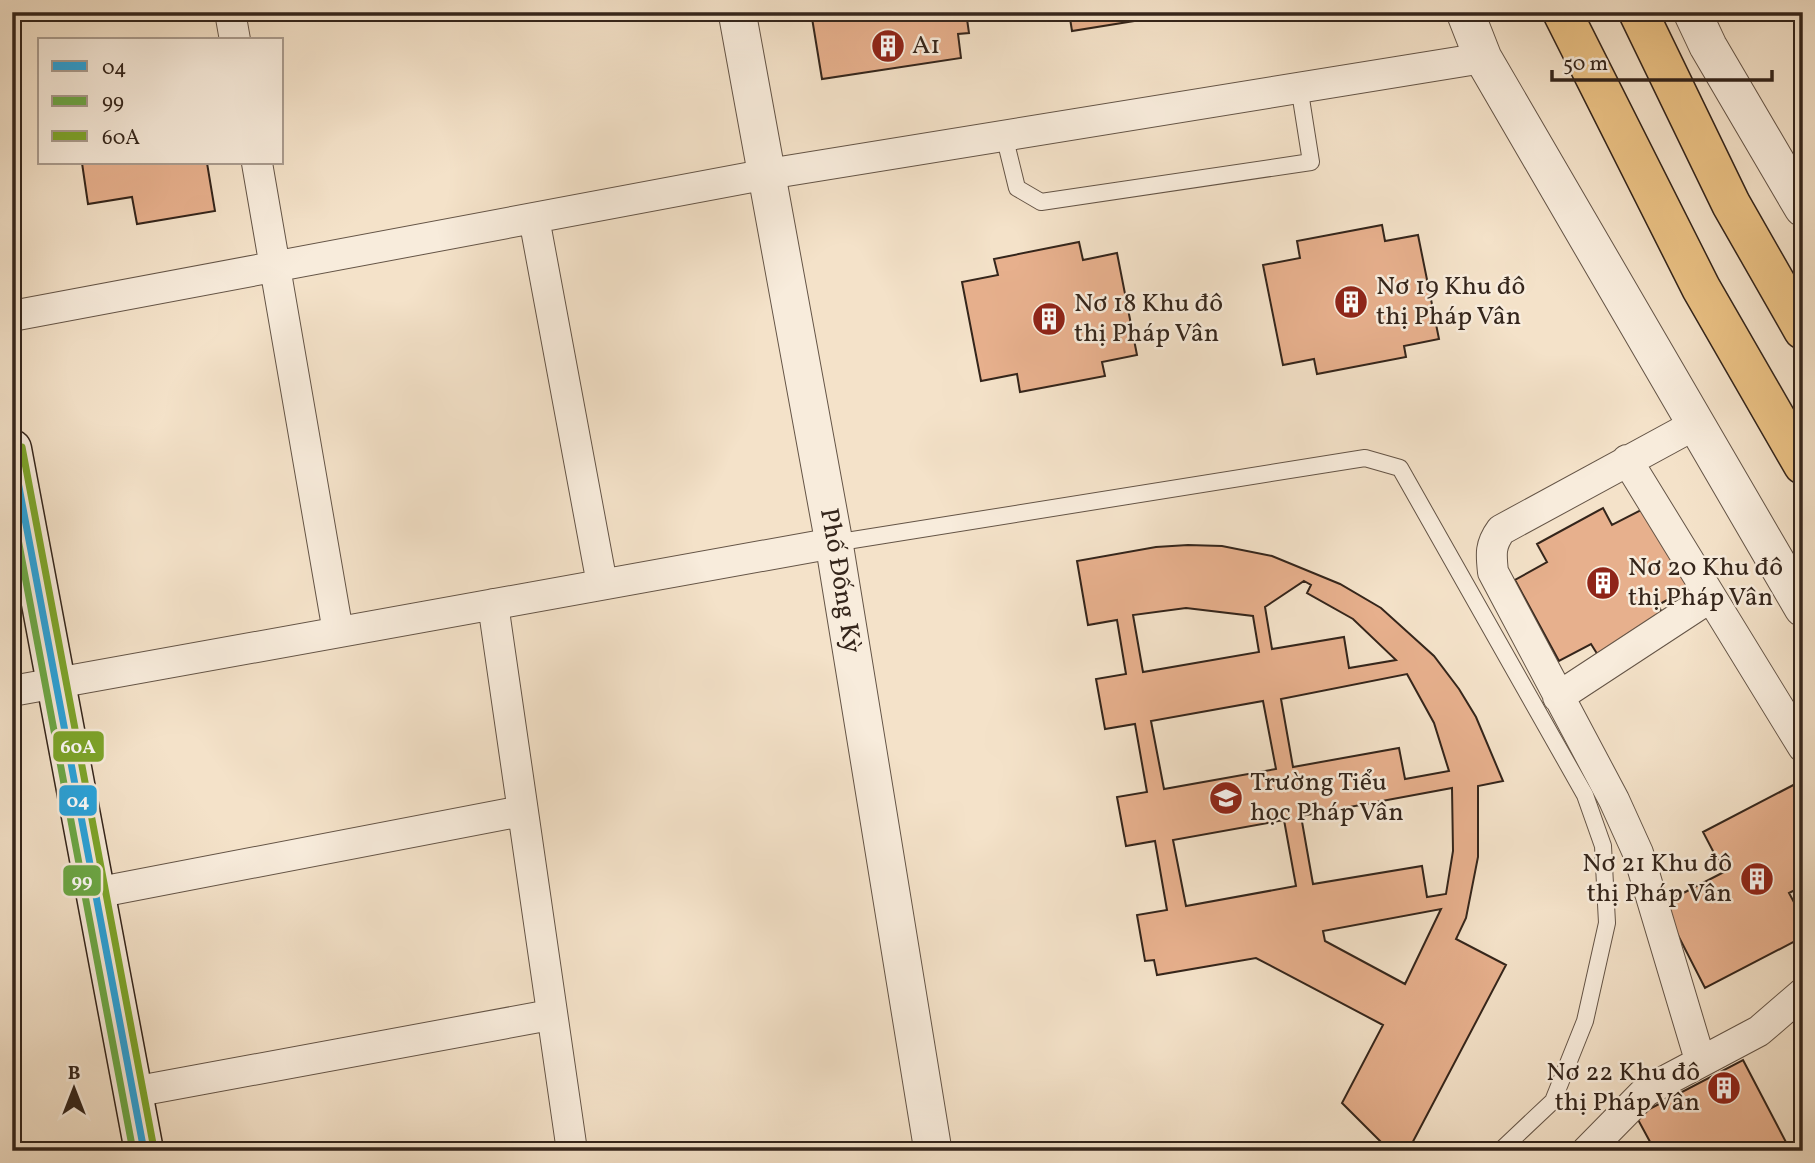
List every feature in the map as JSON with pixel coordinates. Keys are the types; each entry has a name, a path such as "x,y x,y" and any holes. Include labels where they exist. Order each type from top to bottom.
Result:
{"highway":[{"path":"1562,12 1701,288 1803,465"},
{"path":"1638,12 1731,204 1803,330"}],"main road":[{"path":"12,449 144,1151"}],"street":[{"path":"230,12 235,38"},
{"name":"Phố Đống Kỳ","path":"737,12 834,542 933,1151"},
{"path":"1465,12 1483,58 1803,608"},
{"path":"1692,12 1708,46 1803,208"},
{"path":"12,316 768,174 1483,58"},
{"path":"257,164 338,632"},
{"path":"534,218 602,584"},
{"path":"1696,424 1501,530 1491,544 1493,572 1614,800 1638,853 1700,1060"},
{"path":"1627,460 1709,598 1803,747"},
{"path":"12,691 834,542"},
{"path":"1559,697 1709,598"},
{"path":"493,604 550,1016 572,1151"},
{"path":"95,893 522,811"},
{"path":"1587,1151 1646,1091 1759,1031 1803,993"},
{"path":"133,1092 550,1016"}],"lane":[{"path":"1004,135 1017,188 1041,202 1311,162 1299,86"},
{"path":"834,542 1365,458 1400,468 1586,795 1603,846 1607,923 1586,1021 1553,1101 1500,1151"}],"building":[{"name":"A1","path":"811,12 966,12 969,33 958,34 961,58 822,79"},
{"path":"1069,12 1190,12 1072,31"},
{"path":"82,164 207,164 215,211 137,224 132,197 88,204"},
{"name":"Nơ 19 Khu đô thị Pháp Vân","path":"1382,225 1385,241 1418,235 1439,339 1404,346 1406,357 1317,374 1314,359 1283,365 1263,265 1300,258 1297,241"},
{"name":"Nơ 18 Khu đô thị Pháp Vân","path":"1079,242 1083,260 1117,253 1137,355 1102,362 1105,376 1020,392 1017,374 981,381 962,282 998,275 994,259"},
{"name":"Nơ 20 Khu đô thị Pháp Vân","path":"1647,507 1691,587 1658,605 1668,624 1601,660 1591,644 1559,661 1515,580 1547,562 1537,544 1603,508 1612,525"},
{"path":"1222,546 1272,556 1340,584 1381,608 1434,656 1459,689 1476,717 1503,781 1478,786 1478,857 1466,918 1456,939 1506,965 1408,1151 1390,1151 1342,1103 1383,1025 1256,958 1157,975 1154,960 1145,961 1137,915 1167,910 1155,841 1126,846 1117,797 1147,792 1135,724 1105,729 1096,679 1126,674 1117,620 1088,625 1077,561 1156,547","holes":["1304,581 1311,585 1307,593 1353,619 1396,660 1349,668 1344,637 1272,649 1265,607","1186,608 1253,616 1259,652 1143,672 1133,615","1407,674 1434,723 1449,771 1405,779 1399,748 1293,767 1281,699","1263,701 1276,769 1164,789 1151,721","1452,788 1453,851 1446,894 1427,897 1422,866 1313,884 1301,816","1284,820 1296,886 1186,906 1173,840","1441,909 1405,984 1325,941 1323,931"]},
{"name":"Nơ 21 Khu đô thị Pháp Vân","path":"1803,780 1803,886 1789,893 1803,919 1803,937 1705,988 1662,904 1724,872 1703,832"},
{"name":"Nơ 22 Khu đô thị Pháp Vân","path":"1743,1060 1787,1144 1773,1151 1655,1151 1636,1116"}],"transit line":[{"name":"60A","path":"22,447 154,1149"},
{"name":"04","path":"12,450 144,1151"},
{"name":"99","path":"12,507 133,1151"}],"place":[{"name":"A1","path":"888,46"},
{"name":"Nơ 19 Khu đô thị Pháp Vân","path":"1351,302"},
{"name":"Nơ 18 Khu đô thị Pháp Vân","path":"1049,319"},
{"name":"Nơ 20 Khu đô thị Pháp Vân","path":"1603,583"},
{"name":"Trường Tiểu học Pháp Vân","path":"1226,798"},
{"name":"Nơ 21 Khu đô thị Pháp Vân","path":"1757,879"},
{"name":"Nơ 22 Khu đô thị Pháp Vân","path":"1724,1088"}]}
